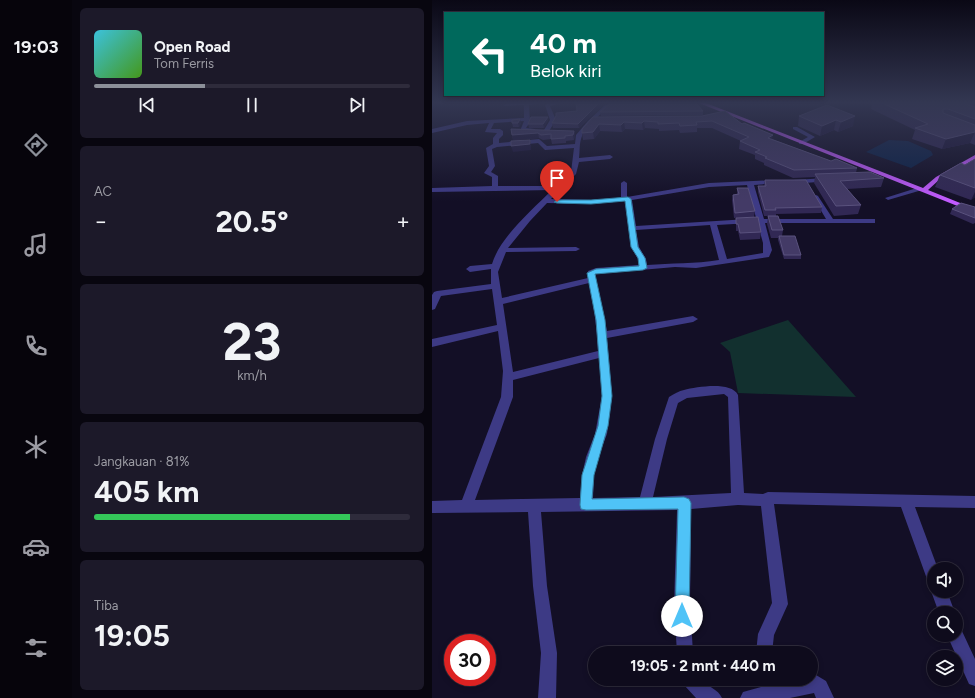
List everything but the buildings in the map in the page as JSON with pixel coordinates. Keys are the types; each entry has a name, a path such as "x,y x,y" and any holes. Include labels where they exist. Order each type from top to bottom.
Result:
{"main road":[{"path":"777,136 801,146"},
{"path":"809,146 974,209"},
{"path":"921,190 938,178 975,157"}],"street":[{"path":"496,145 496,138 499,136"},
{"path":"510,144 515,136"},
{"path":"466,507 504,408 508,376 496,286 495,266 503,250 511,239 556,188 574,173 577,160 578,136"},
{"path":"801,146 812,137 809,136"},
{"path":"495,189 495,176 487,173 492,166 490,148 496,145 539,141 545,148 578,146"},
{"path":"801,146 809,146"},
{"path":"577,160 610,157"},
{"path":"873,178 888,177"},
{"path":"545,201 576,202 626,199 709,185 750,183 810,186 836,180"},
{"path":"624,183 636,251 642,258 643,268"},
{"path":"586,505 588,475 592,457 601,434 607,396 600,320 591,273 596,271 675,265 696,266 757,257 768,253 762,220 750,183"},
{"path":"810,186 832,221"},
{"path":"432,190 536,187 556,188"},
{"path":"888,198 921,190"},
{"path":"632,228 762,220 872,221"},
{"path":"713,223 724,262"},
{"path":"503,250 576,249"},
{"path":"470,269 495,266"},
{"path":"499,302 592,280"},
{"path":"432,308 437,294 496,286"},
{"path":"601,336 693,319"},
{"path":"432,343 502,327"},
{"path":"508,376 604,353"},
{"path":"645,504 661,438 673,400 685,394 725,390 733,395 738,499"},
{"path":"432,507 684,503 738,499 767,500 768,498 975,502"},
{"path":"765,646 766,634 780,604 767,500"},
{"path":"906,501 928,562"},
{"path":"684,503 682,604 685,646"},
{"path":"534,505 540,586 549,653 547,698"},
{"path":"959,642 975,678"},
{"path":"696,686 700,691 713,698"},
{"path":"749,698 769,686"},
{"path":"818,686 825,698"}],"green space":[{"path":"788,320 856,397 738,393 730,352 720,343"}],"water":[{"path":"889,140 908,141 931,151 933,155 911,168 866,152"}],"route":[{"path":"557,202 591,202 628,199 635,247 636,251 642,258 643,268 596,271 591,273 600,320 607,396 603,426 592,457 588,475 586,505 684,503 682,616"}]}
